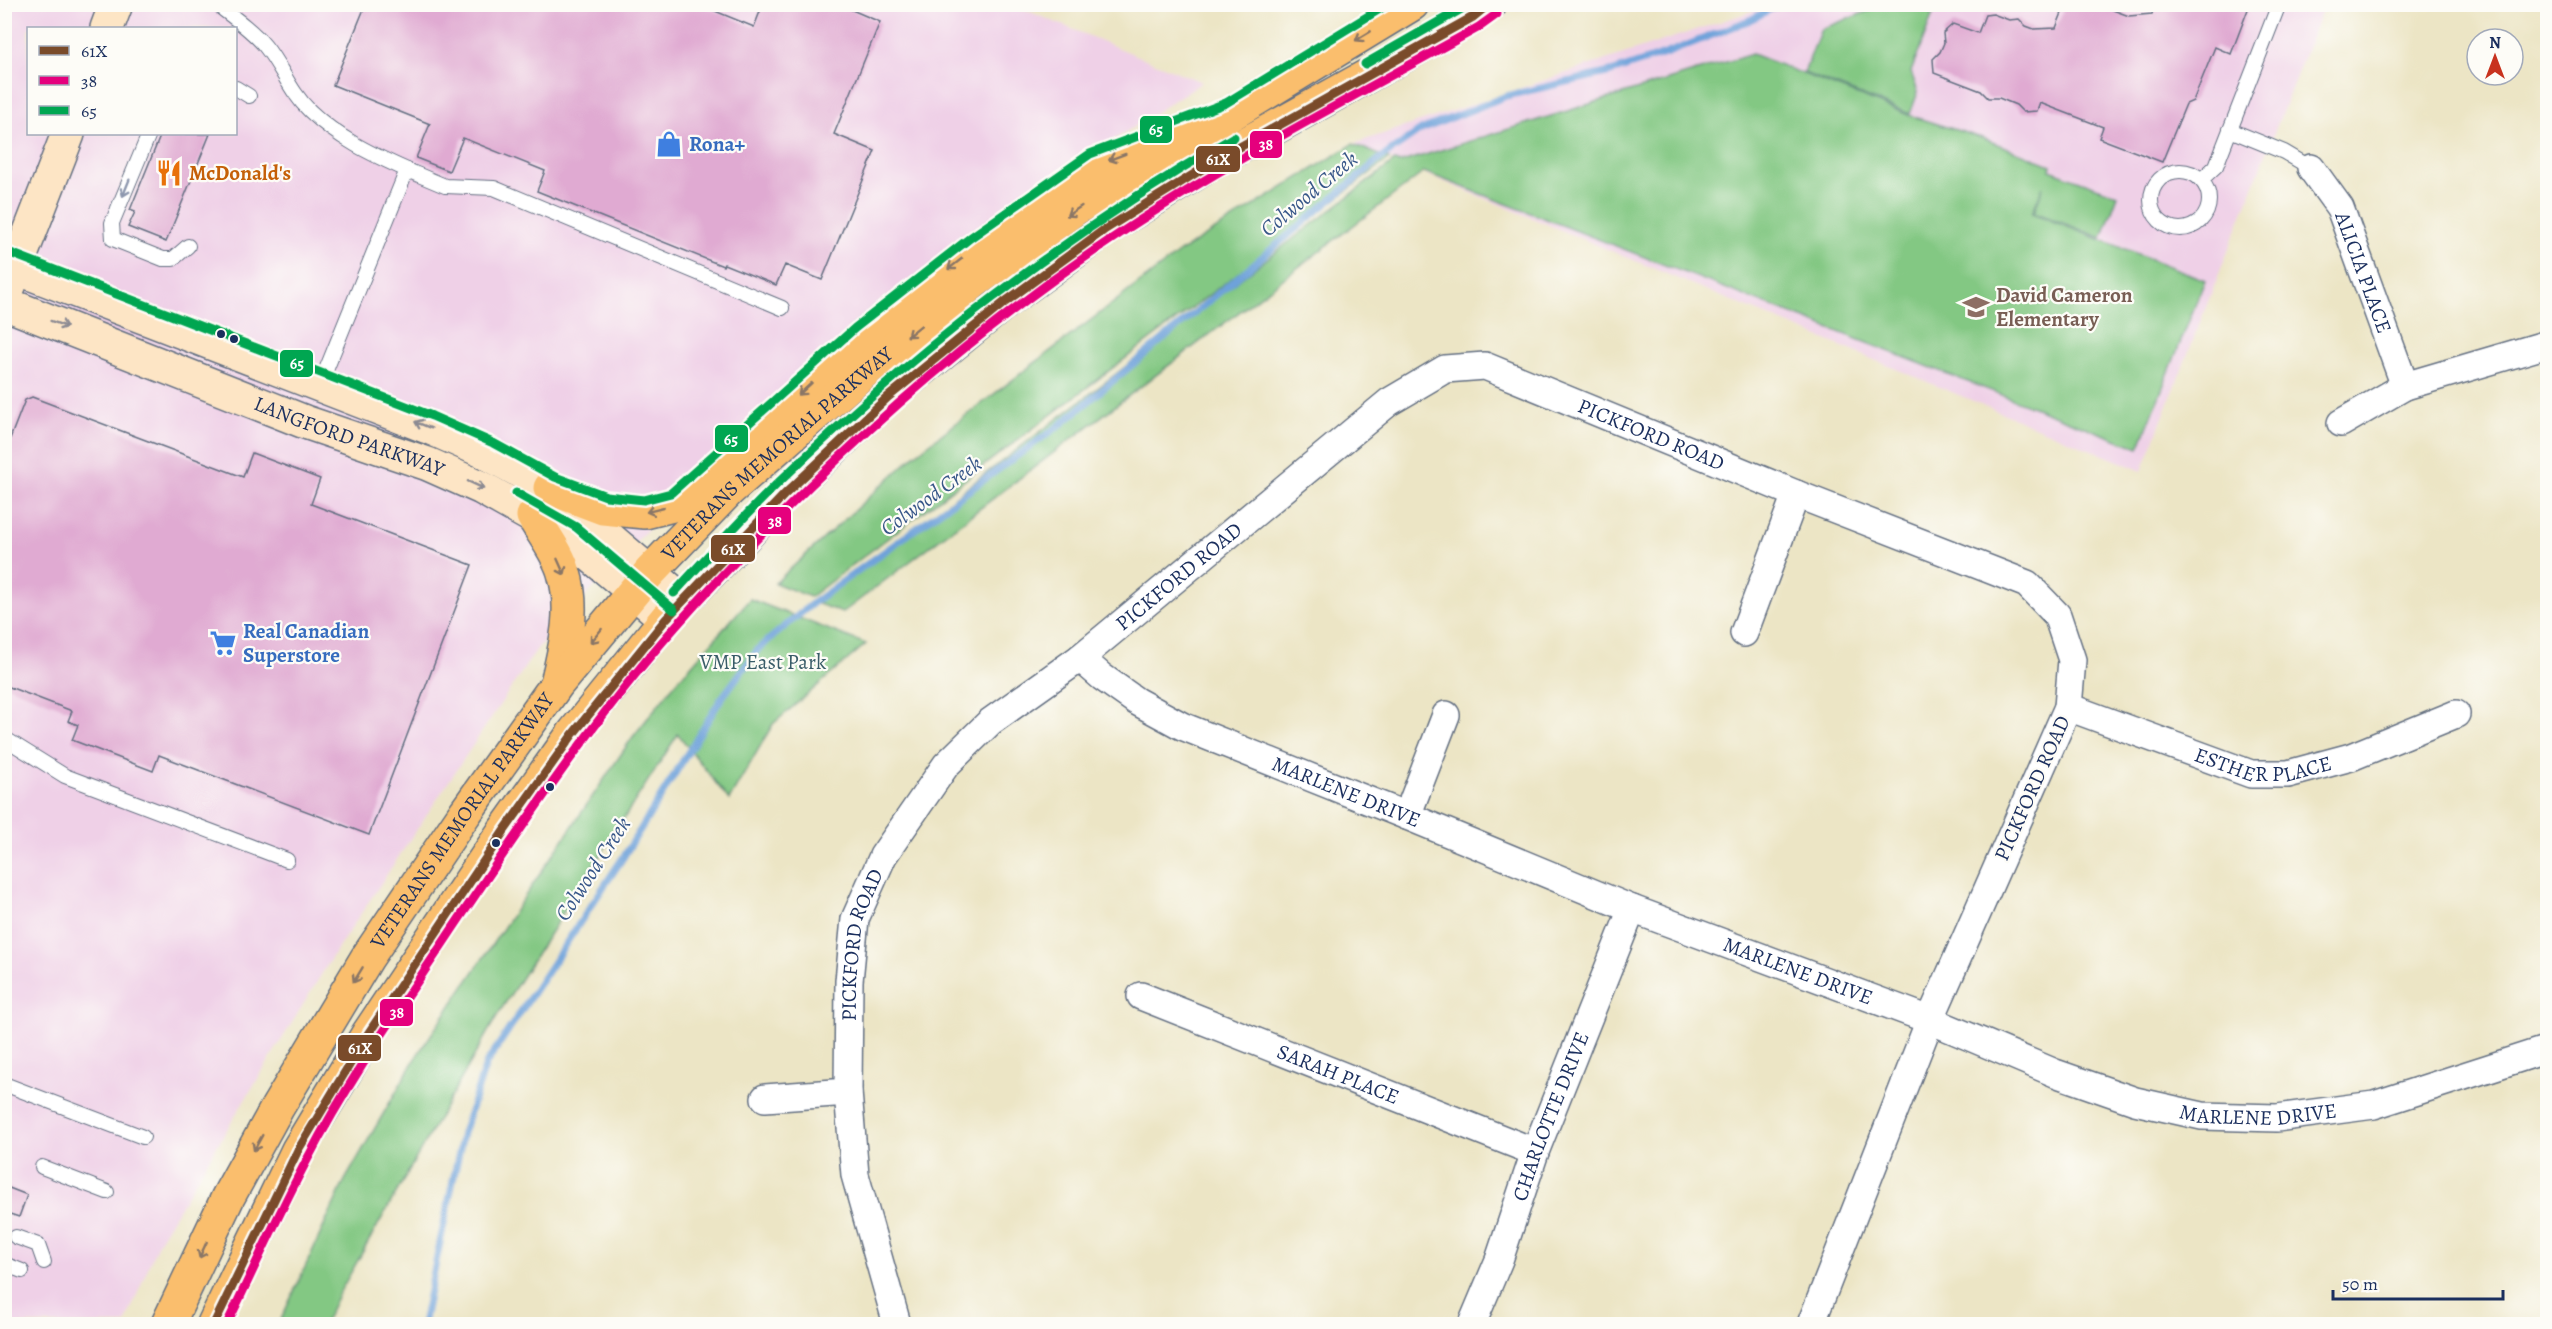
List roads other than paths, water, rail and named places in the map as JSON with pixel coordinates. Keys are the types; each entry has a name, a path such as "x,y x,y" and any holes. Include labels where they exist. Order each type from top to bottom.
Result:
{"main road":[{"path":"107,27 116,4"},
{"name":"VETERANS MEMORIAL PARKWAY","path":"168,1324 228,1197 277,1108 367,958 465,813 557,684 641,582 729,490 858,377 974,282 1075,209 1412,4"},
{"name":"VETERANS MEMORIAL PARKWAY","path":"214,1324 298,1150 368,1034 504,831 573,734 674,610 785,494 888,397 1005,302 1104,230 1220,158 1463,22 1490,4"},
{"path":"550,488 603,508 645,512 677,504 862,337 977,247 1097,164 1231,114"},
{"path":"4,297 11,265 68,135"},
{"name":"LANGFORD PARKWAY","path":"11,265 320,385 487,453 550,488 641,582 674,610"},
{"name":"LANGFORD PARKWAY","path":"4,303 305,422 428,464 482,488 533,516 641,582"},
{"path":"533,516 564,572 570,603 567,640 557,684"}],"street":[{"name":"ALICIA PLACE","path":"2311,168 2340,208 2405,386"},
{"path":"2341,423 2405,386 2547,344"},
{"name":"PICKFORD ROAD","path":"897,1324 855,1175 849,1092 849,981 855,919 883,856 946,765 990,722 1080,658 1389,402 1445,369 1485,366 1796,494 2027,584 2057,615 2072,660 2068,707 1930,1020 1810,1324"},
{"path":"1744,633 1796,494"},
{"name":"MARLENE DRIVE","path":"1080,658 1128,695 1182,726 1632,909 1930,1020 2055,1073 2135,1101 2202,1116 2277,1118 2374,1105 2547,1049"},
{"name":"ESTHER PLACE","path":"2068,707 2251,774 2288,774 2350,757 2456,714"},
{"path":"1407,816 1446,715"},
{"name":"CHARLOTTE DRIVE","path":"1472,1324 1498,1260 1535,1152 1632,909"},
{"name":"SARAH PLACE","path":"1141,996 1535,1152"},
{"path":"765,1098 849,1092"}],"lane":[{"path":"216,4 242,23 266,46 291,88 310,110 338,135 367,152 445,186 494,188 782,308"},
{"path":"2201,180 2216,166 2279,4"},
{"path":"237,89 249,96"},
{"path":"2230,130 2284,152 2311,168"},
{"path":"148,135 112,223 113,239 163,259 173,259 188,246"},
{"path":"320,385 407,170"},
{"path":"2177,171 2190,172 2201,180 2208,190 2210,204 2206,216 2196,226 2184,230 2170,228 2159,221 2152,210 2151,197 2155,184 2164,175 2177,171"},
{"path":"1044,232 1063,259"},
{"path":"4,738 65,776 287,860"},
{"path":"4,1084 143,1137"},
{"path":"42,1167 106,1192"},
{"path":"16,1237 38,1245 44,1262"},
{"path":"4,1264 22,1271"}],"waterway":[{"name":"Colwood Creek","path":"423,1324 463,1133 486,1064 624,856 721,699 759,648 813,603 1060,425 1381,158 1421,130 1506,96 1611,72 1665,54 1750,20 1780,4"}],"place":[{"name":"Rona+","path":"669,144"},
{"name":"McDonald's","path":"169,173"},
{"name":"David Cameron Elementary","path":"1976,307"},
{"name":"Real Canadian Superstore","path":"223,643"}],"park label":[{"name":"VMP East Park","path":"763,662"}]}
